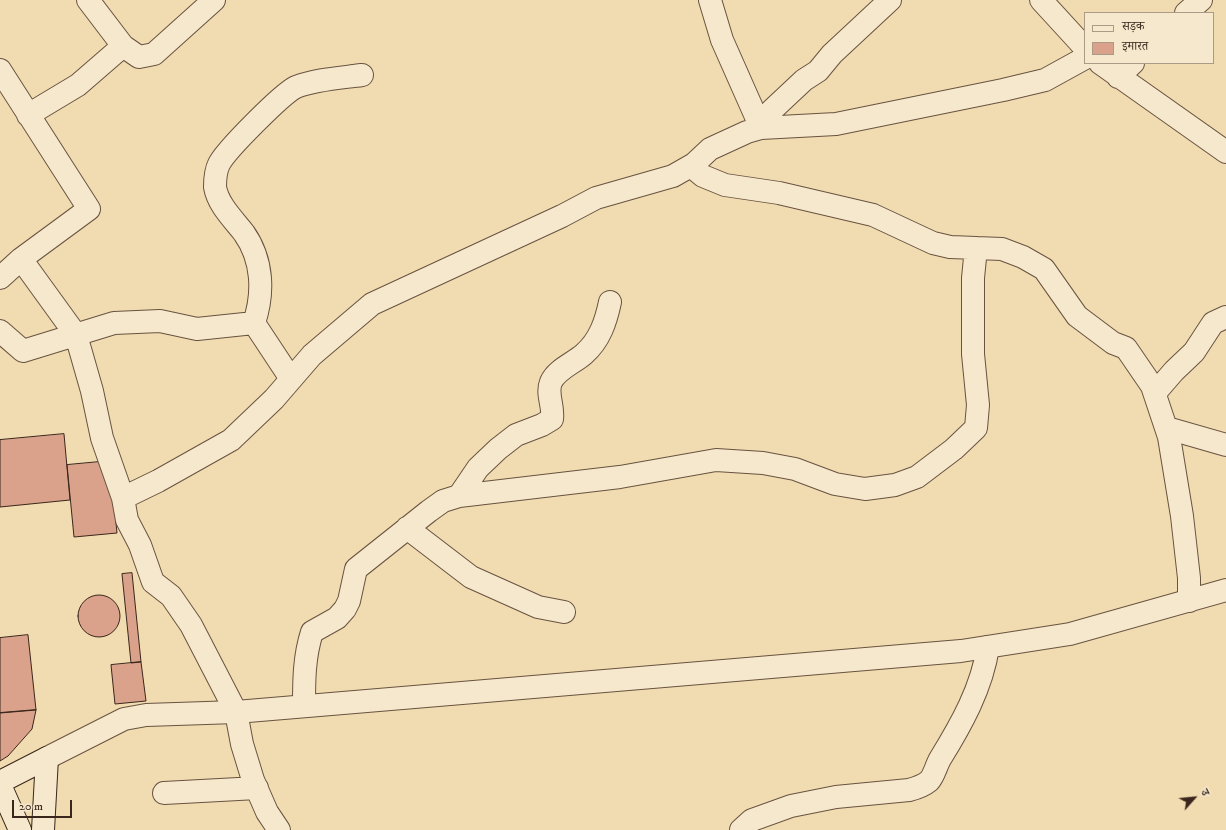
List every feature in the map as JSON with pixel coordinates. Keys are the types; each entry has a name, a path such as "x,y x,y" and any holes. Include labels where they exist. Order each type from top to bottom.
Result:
{"street":[{"path":"88,0 123,46 139,57 154,54 214,0"},
{"path":"710,0 722,40 761,128"},
{"path":"761,128 772,110 804,80 818,71 832,54 890,0"},
{"path":"1041,0 1084,47"},
{"path":"1187,12 1201,0"},
{"path":"28,115 78,85 123,46"},
{"path":"123,498 158,481 231,440 274,399 312,355 372,304 562,216 596,198 672,176 691,166 710,149 747,132 761,128 836,124 1010,88 1045,80 1084,59"},
{"path":"1104,64 1126,70 1226,152"},
{"path":"0,70 89,209 21,259 0,278"},
{"path":"254,323 260,306 261,279 254,254 248,241 224,206 216,189 215,179 219,163 266,112 295,88 318,80 362,75"},
{"path":"691,166 703,176 725,185 779,193 873,215 933,243 950,247 1002,249 1044,269 1077,316 1114,343 1126,348 1139,364 1155,393 1167,428 1182,516 1189,578 1189,601"},
{"path":"304,706 304,664 312,632 337,618 345,609 349,601 356,569 443,501 458,496 620,478 716,460 763,464 795,469 835,484 865,489 895,485 917,477 954,450 976,428 978,405 973,346 976,248"},
{"path":"21,259 76,335 92,391 102,438 123,498 127,520 140,545 153,582 171,596 191,625 236,712 242,744 257,788 267,812 279,830"},
{"path":"458,496 478,468 498,449 516,435 542,425 552,419 553,410 549,393 551,382 562,369 585,354 605,325 610,302"},
{"path":"1155,393 1174,371 1194,352 1213,323 1226,317"},
{"path":"0,331 23,351 114,323 160,321 197,329 254,323"},
{"path":"254,323 291,379"},
{"path":"1167,428 1226,445"},
{"path":"407,528 471,577 538,607 564,612"},
{"path":"20,830 0,784 47,758 124,719 146,715 236,712 953,652 1070,634 1226,590"},
{"path":"741,830 752,820 791,806 836,797 909,790 920,787 930,780 958,729 978,686 986,664 988,647"},
{"path":"43,830 47,758"},
{"path":"164,793 257,788"}],"building":[{"path":"64,434 70,500 0,507 0,440"},
{"path":"110,461 117,533 74,537 67,465"},
{"path":"132,573 141,662 131,663 122,574"},
{"path":"95,595 103,595 111,598 117,604 120,616 117,628 111,634 103,637 95,637 87,634 81,628 78,620 78,612 81,604 87,598"},
{"path":"28,635 36,710 0,713 0,638"},
{"path":"141,662 146,701 115,704 111,665"},
{"path":"36,710 32,729 8,756 0,761 0,713"}]}
